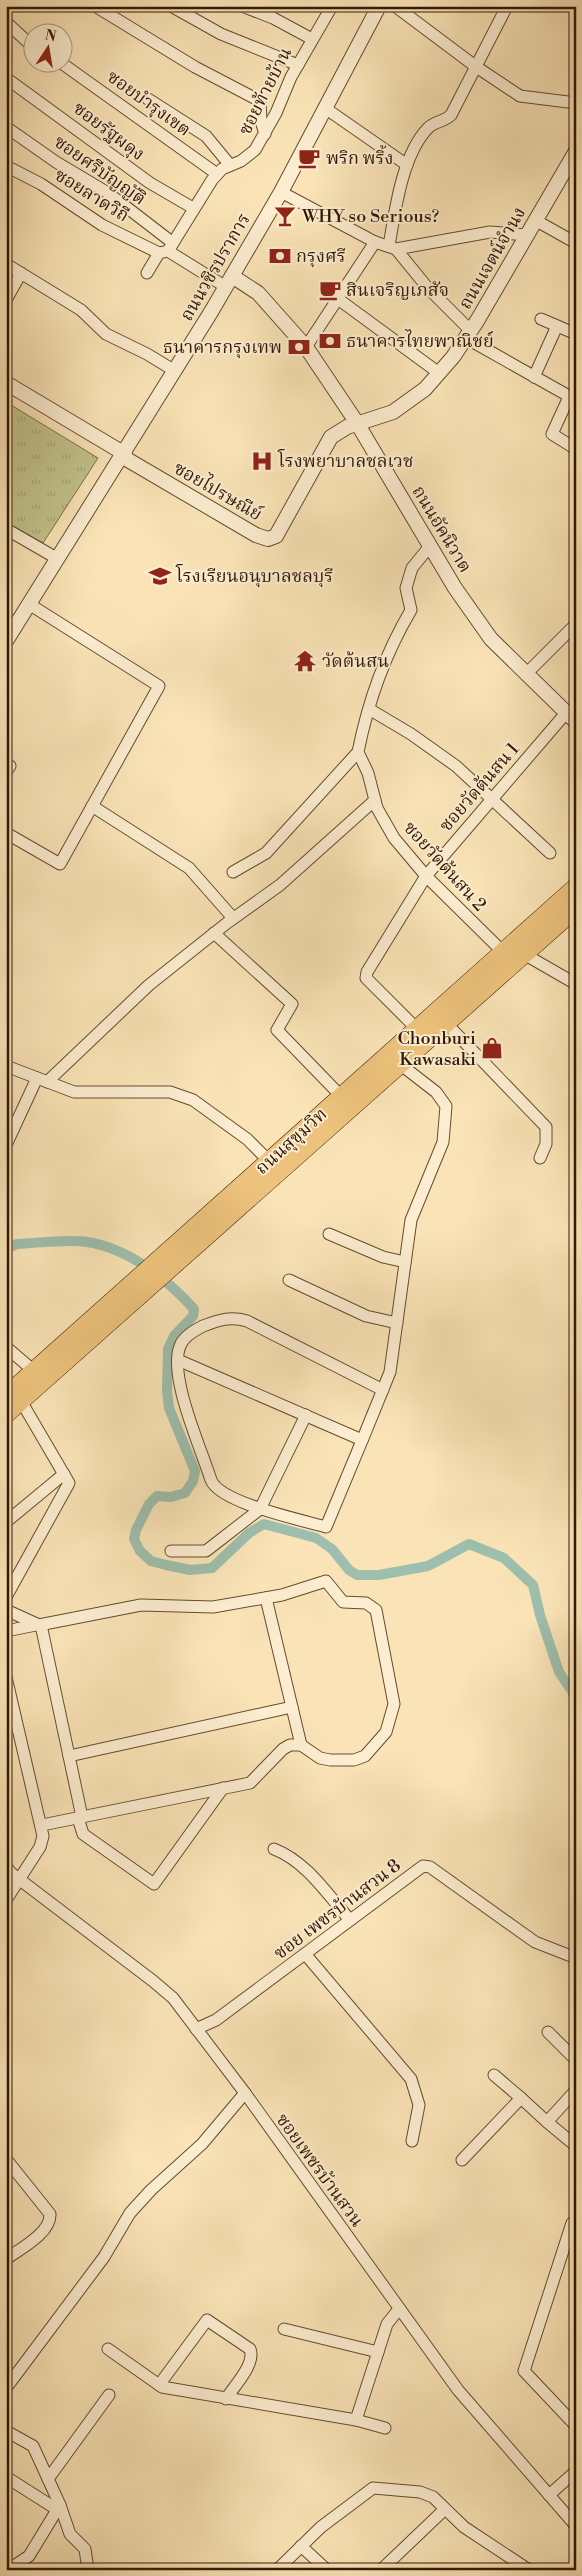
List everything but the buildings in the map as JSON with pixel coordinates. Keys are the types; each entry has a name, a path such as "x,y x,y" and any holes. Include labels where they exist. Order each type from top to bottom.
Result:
{"main road":[{"name":"ถนนสุขุมวิท","path":"14,1398 394,1059 417,1029 576,887"},
{"name":"ถนนสุขุมวิท","path":"157,1270 269,1161 341,1096 446,1023 576,908"},
{"name":"ถนนสุขุมวิท","path":"6,1414 14,1398 34,1371 88,1332"}],"street":[{"path":"95,6 195,68 260,101 284,93"},
{"path":"170,6 221,34 298,65"},
{"path":"242,6 272,18 312,39"},
{"name":"ซอยท้ายบ้าน","path":"146,273 166,249 217,174 222,169 242,161 255,150 265,134 298,65 332,6"},
{"name":"ถนนวชิรปราการ","path":"6,641 124,456 229,281 281,192 379,6"},
{"path":"395,6 520,96 576,103"},
{"path":"392,248 397,203 407,165 426,130 433,124 446,120 451,115 508,6"},
{"path":"6,22 22,37"},
{"name":"ซอยบำรุงเขต","path":"72,71 217,174"},
{"name":"ซอยรัฐผดุง","path":"6,78 150,183 193,208"},
{"path":"148,99 206,136 230,165"},
{"path":"260,101 261,121 265,134"},
{"path":"325,108 407,165"},
{"name":"ซอยศรีบัญญัติ","path":"6,127 56,162 108,193 166,249"},
{"name":"ถนนเจตน์จำนง","path":"357,423 393,412 425,389 439,373 468,334 576,151"},
{"name":"ซอยลาดวิถี","path":"6,166 41,184 102,225 166,249 229,281"},
{"path":"281,192 375,242 392,248 468,334 567,396 552,434 576,449"},
{"path":"535,220 576,243"},
{"path":"392,248 490,232 527,235"},
{"path":"306,347 375,242"},
{"path":"6,264 81,310 106,334 147,354 175,371"},
{"path":"6,300 21,273"},
{"name":"ถนนอัคนิวาต","path":"229,281 258,293 306,347 357,423 430,546 491,639 571,717"},
{"path":"338,298 439,373"},
{"path":"540,319 576,334"},
{"path":"534,377 557,326"},
{"path":"6,383 124,456"},
{"name":"ซอยไปรษณีย์","path":"124,456 256,535 268,539 276,536 290,514 331,437 338,431 357,423"},
{"path":"6,529 58,559"},
{"path":"233,872 266,852 358,752 382,670 400,628 411,610 406,588 412,568 430,546"},
{"path":"6,833 60,864 159,686 30,604"},
{"path":"526,674 576,624"},
{"path":"369,710 412,734 456,766 550,853"},
{"name":"ซอยวัดต้นสน 1","path":"417,1029 366,978 426,876 491,798 571,717"},
{"name":"ซอยวัดต้นสน 2","path":"358,752 368,773 375,800 394,838 426,876 503,952"},
{"path":"6,1146 42,1080 149,985 233,918 280,885 375,800"},
{"path":"92,806 189,868 233,918"},
{"path":"214,933 292,1004 277,1030 341,1096"},
{"path":"524,954 576,984"},
{"path":"446,1023 546,1127 546,1144 540,1158"},
{"path":"383,1390 247,1321 236,1318 220,1320 196,1329 180,1346 178,1360 178,1381 213,1484 222,1492 260,1509 326,1527 383,1390 390,1372 411,1220 443,1142 446,1106 436,1092 394,1059"},
{"path":"6,1066 74,1092 170,1092 193,1100 246,1140 269,1161"},
{"path":"329,1234 383,1257 405,1262"},
{"path":"289,1280 366,1316 397,1323"},
{"path":"6,1347 34,1371"},
{"path":"178,1360 362,1440"},
{"path":"6,1597 69,1483 14,1398"},
{"path":"171,1551 206,1551 260,1509 306,1415"},
{"path":"6,1522 64,1474"},
{"path":"6,1631 141,1605 204,1608 266,1598 326,1581 342,1601 369,1604 374,1607 378,1616 394,1704 390,1722 383,1737 365,1756 354,1760 322,1759 301,1745 290,1745 283,1749 250,1783 42,1825"},
{"path":"266,1598 301,1745"},
{"path":"6,1610 38,1625"},
{"path":"38,1625 69,1756 83,1834 154,1884 223,1788"},
{"path":"6,1677 42,1825 43,1836 40,1847 6,1900"},
{"path":"69,1756 292,1707"},
{"path":"274,1849 291,1857 306,1869 350,1920"},
{"name":"ซอยเพชรบ้านสวน","path":"6,1866 20,1880 173,1998 245,2093 458,2390 576,2526"},
{"name":"ซอย เพชรบ้านสวน 8","path":"196,2029 216,2020 424,1866 430,1867 535,1942 576,1958"},
{"path":"306,1955 412,2079 419,2106 412,2141"},
{"path":"548,2032 576,2060"},
{"path":"494,2075 576,2146"},
{"path":"547,2122 576,2090"},
{"path":"6,2388 104,2257 130,2213 150,2190 202,2144 245,2093"},
{"path":"462,2160 521,2098"},
{"path":"6,2259 45,2230 51,2222 50,2214 7,2162"},
{"path":"572,2223 524,2372 576,2426"},
{"path":"356,2420 387,2324 400,2309"},
{"path":"159,2385 207,2320 250,2350 252,2354 250,2364 226,2398"},
{"path":"284,2329 378,2352"},
{"path":"108,2349 159,2385 356,2420 385,2428"},
{"path":"48,2479 109,2395"},
{"path":"6,2431 33,2446 70,2534 85,2549 88,2570"},
{"path":"548,2495 576,2471"},
{"path":"6,2477 59,2507"},
{"path":"277,2570 321,2527 372,2488 420,2492 433,2497 464,2527 529,2570"},
{"path":"8,2570 29,2556 59,2507"},
{"path":"380,2570 445,2509"},
{"path":"301,2546 327,2570"}],"green space":[{"path":"6,402 98,458 43,543 6,522"}],"waterway":[{"path":"6,1249 17,1244 61,1241 79,1241 102,1245 146,1266 172,1287 194,1309 193,1316 174,1336 168,1349 167,1391 169,1408 195,1471 193,1481 185,1493 171,1497 157,1496 149,1504 136,1530 134,1539 140,1551 151,1561 190,1570 212,1568 249,1533 264,1524 316,1538 332,1549 349,1570 357,1575 379,1575 428,1566 469,1544 504,1558 533,1585 540,1615 559,1672 576,1697"}],"place":[{"name":"พริก พริ้ง","path":"309,158"},
{"name":"WHY so Serious?","path":"285,216"},
{"name":"กรุงศรี","path":"280,256"},
{"name":"สินเจริญเภสัจ","path":"330,290"},
{"name":"ธนาคารไทยพาณิชย์","path":"330,341"},
{"name":"ธนาคารกรุงเทพ","path":"299,347"},
{"name":"โรงพยาบาลชลเวช","path":"262,461"},
{"name":"โรงเรียนอนุบาลชลบุรี","path":"160,576"},
{"name":"วัดต้นสน","path":"305,661"},
{"name":"Chonburi Kawasaki","path":"492,1048"}]}
